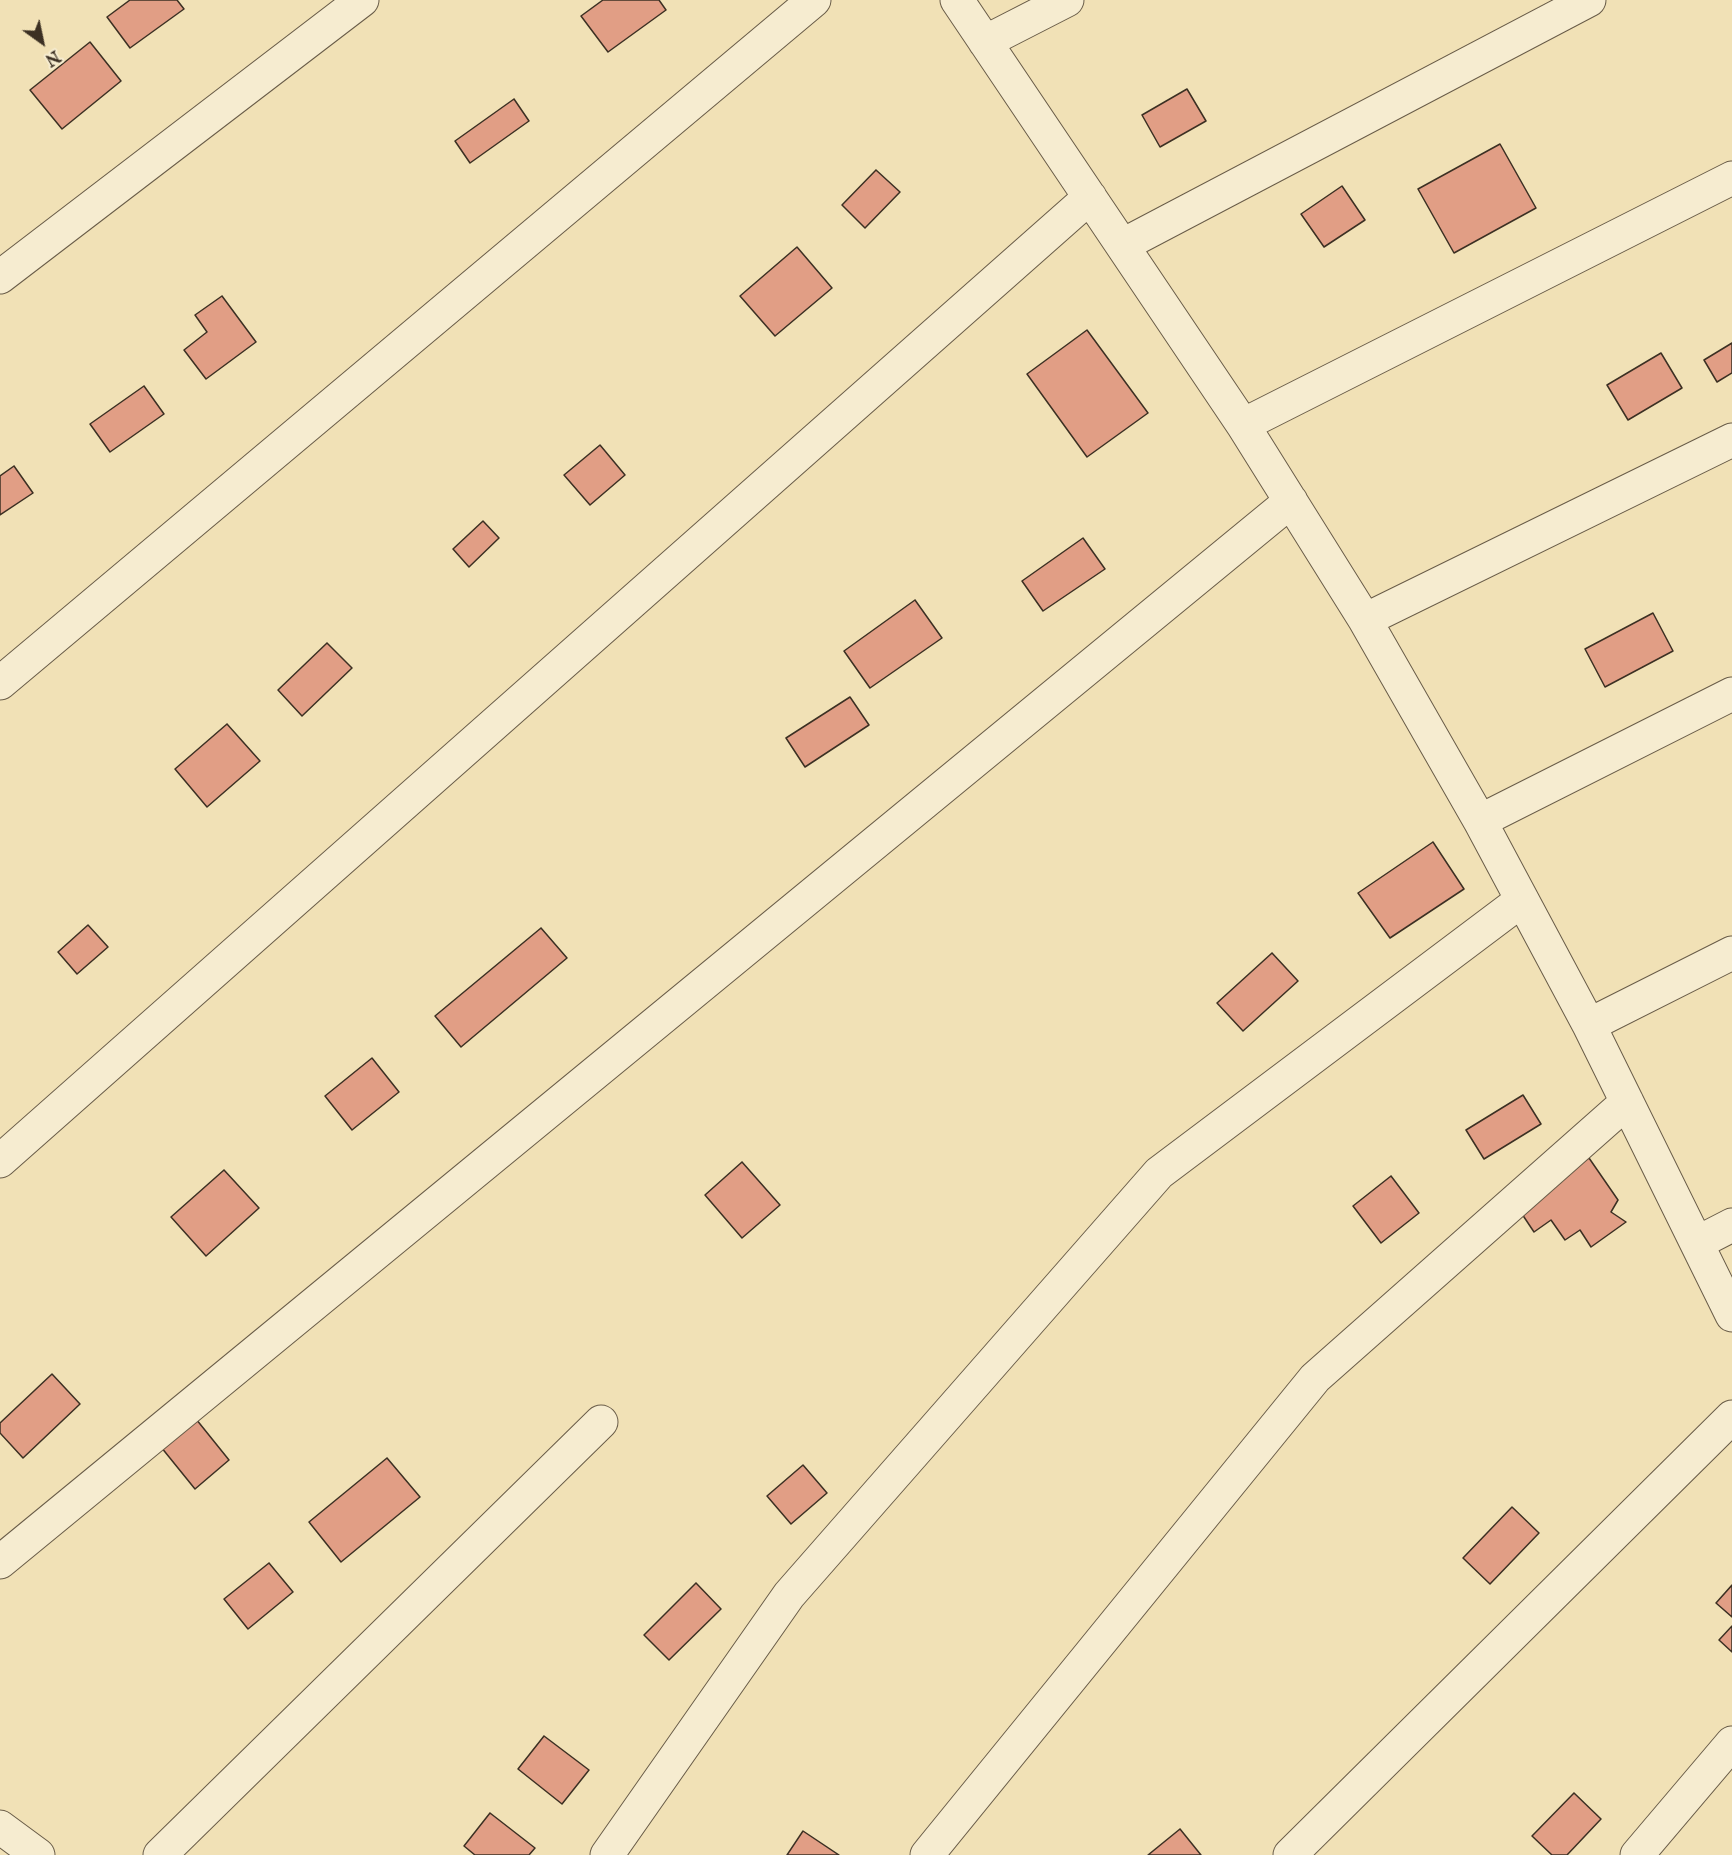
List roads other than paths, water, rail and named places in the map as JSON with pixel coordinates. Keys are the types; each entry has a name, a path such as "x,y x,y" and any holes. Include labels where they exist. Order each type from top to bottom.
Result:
{"street":[{"path":"0,277 362,0"},
{"path":"0,683 814,0"},
{"path":"957,0 1244,425 1365,620 1480,821 1589,1024 1732,1315"},
{"path":"985,42 1067,0"},
{"path":"1123,244 1589,0"},
{"path":"1244,425 1732,178"},
{"path":"0,1161 1090,197"},
{"path":"1365,620 1732,440"},
{"path":"0,1562 1291,501"},
{"path":"1480,821 1732,694"},
{"path":"607,1855 789,1594 1159,1173 1522,900"},
{"path":"1589,1024 1732,953"},
{"path":"927,1855 1315,1378 1627,1102"},
{"path":"1697,1243 1732,1225"},
{"path":"1290,1855 1732,1417"},
{"path":"160,1855 601,1422"},
{"path":"1638,1855 1732,1743"},
{"path":"0,1827 38,1855"}]}
